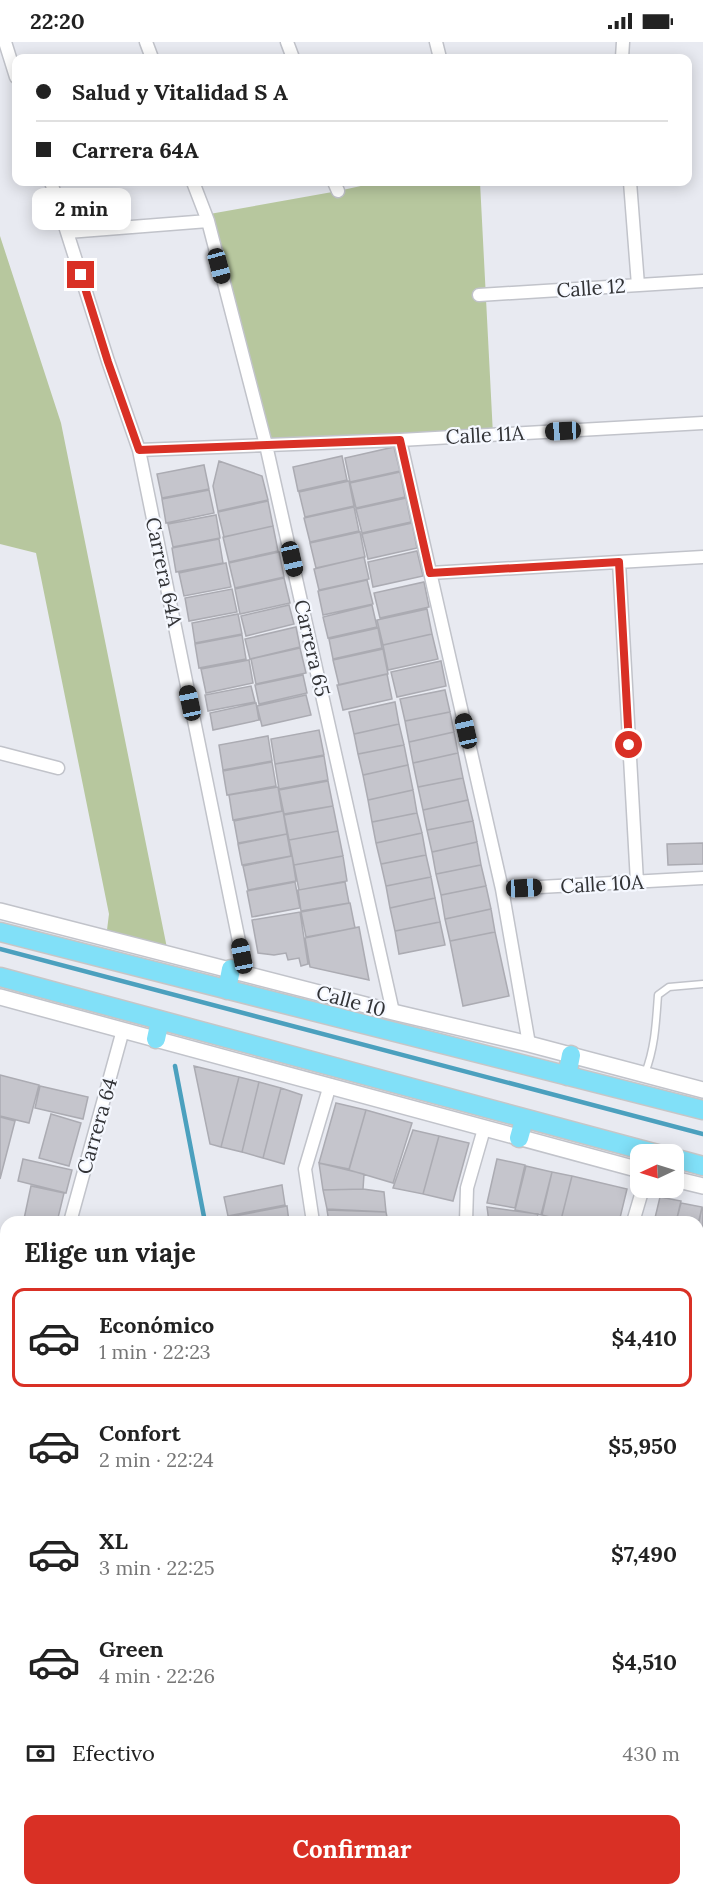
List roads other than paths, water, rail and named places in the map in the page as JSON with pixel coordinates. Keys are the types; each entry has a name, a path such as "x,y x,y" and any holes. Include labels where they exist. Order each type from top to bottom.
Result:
{"main road":[{"name":"Calle 10","path":"0,932 703,1110"},
{"path":"227,990 236,970"},
{"path":"0,977 630,1147"},
{"path":"156,1039 160,1020"},
{"path":"567,1076 571,1055"},
{"path":"519,1138 524,1120"},
{"path":"684,1161 703,1166"}],"street":[{"path":"5,42 12,64"},
{"name":"Carrera 64A","path":"52,186 108,362 139,450 242,956 236,970"},
{"name":"Carrera 65","path":"195,186 208,221 266,445 393,1012"},
{"path":"630,186 638,285"},
{"path":"68,232 208,221"},
{"name":"Calle 12","path":"479,295 703,281"},
{"name":"Calle 11A","path":"139,450 400,440 703,423"},
{"path":"400,440 502,889 529,1044"},
{"path":"430,573 703,557"},
{"path":"619,562 637,882"},
{"path":"0,753 58,768"},
{"name":"Calle 10A","path":"502,889 703,878"},
{"name":"Calle 10","path":"0,911 703,1090"},
{"path":"0,997 630,1167"},
{"name":"Carrera 64","path":"72,1216 123,1030"},
{"path":"312,1216 305,1169 330,1085"},
{"path":"466,1216 467,1188 484,1129"},
{"path":"684,1181 703,1186"},
{"path":"635,1216 640,1198"}],"lane":[{"path":"644,1074 651,1059 655,1037 658,994 669,987 703,984"}],"waterway":[{"path":"0,949 703,1134"},
{"path":"175,1066 204,1216"}]}
